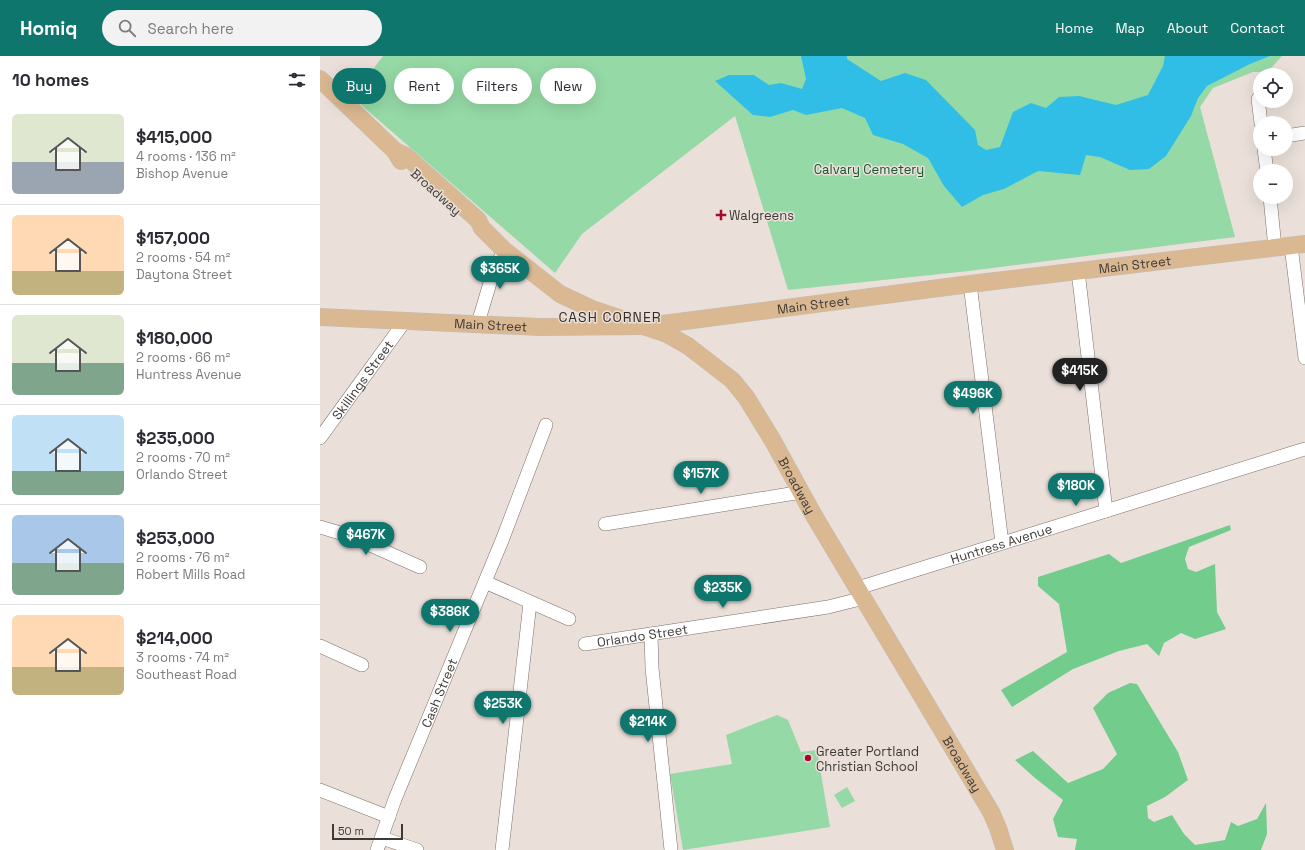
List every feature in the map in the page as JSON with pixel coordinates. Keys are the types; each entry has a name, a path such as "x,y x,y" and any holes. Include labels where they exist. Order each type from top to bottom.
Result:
{"main road":[{"name":"Broadway","path":"320,78 394,151 406,156 478,220 482,228 504,250 560,294 596,311 647,326 667,334 688,346 732,380 746,397 991,812 1005,850"},
{"name":"Main Street","path":"320,318 575,327 647,326 970,284 1296,245"}],"street":[{"path":"1293,135 1305,134"},
{"path":"1274,204 1296,245 1305,358"},
{"path":"478,323 493,273 504,250"},
{"path":"1078,271 1106,511"},
{"path":"970,284 1002,543"},
{"name":"Skillings Street","path":"320,438 405,321"},
{"name":"Cash Street","path":"380,844 389,816 485,582 546,426"},
{"name":"Huntress Avenue","path":"861,593 1002,543 1305,449"},
{"path":"605,524 802,492"},
{"path":"320,527 350,536 420,567"},
{"path":"485,582 569,619"},
{"name":"Orlando Street","path":"586,644 828,607 861,593"},
{"path":"502,850 530,603"},
{"path":"651,634 652,668 671,850"},
{"path":"320,646 362,665"},
{"path":"320,790 389,816"},
{"path":"380,844 417,850"}],"green space":[{"name":"Calvary Cemetery","path":"383,56 1282,56 1270,68 1253,68 1253,72 1213,88 1200,107 1235,237 969,271 788,290 735,116 582,234 555,273 360,104 386,104 386,68 374,68"},
{"path":"1230,525 1231,530 1189,547 1185,559 1188,569 1196,572 1215,564 1217,612 1226,629 1195,639 1181,633 1164,643 1159,656 1147,644 1119,651 1073,669 1012,707 1001,690 1067,652 1059,604 1038,586 1038,577 1109,554 1121,563"},
{"path":"1130,683 1137,684 1178,752 1188,780 1165,797 1147,806 1148,818 1154,822 1172,815 1184,834 1195,845 1225,840 1231,822 1238,826 1257,819 1266,803 1267,834 1261,850 1075,850 1077,839 1058,837 1053,819 1063,800 1015,760 1033,751 1068,783 1103,769 1117,754 1093,708 1108,693"},
{"path":"777,715 788,720 801,752 817,750 830,827 683,850 670,774 732,764 726,735"},
{"path":"847,787 855,801 842,808 834,795"}],"water":[{"path":"801,56 847,56 847,59 881,81 905,73 926,80 975,130 978,145 986,150 1000,147 1013,112 1031,103 1046,108 1059,97 1079,96 1116,105 1148,95 1163,66 1165,56 1270,56 1250,64 1207,86 1198,98 1191,116 1166,156 1149,169 1130,170 1100,157 1086,155 1080,175 1038,171 1004,189 983,195 962,207 944,186 928,158 903,144 873,135 865,118 842,108 806,115 793,110 770,117 753,115 715,81 729,75 754,75 769,85 781,83 802,89 806,79"}],"place":[{"name":"Walgreens","path":"721,215"},
{"name":"Greater Portland Christian School","path":"808,758"}],"district":[{"name":"CASH CORNER","path":"610,317"}]}
